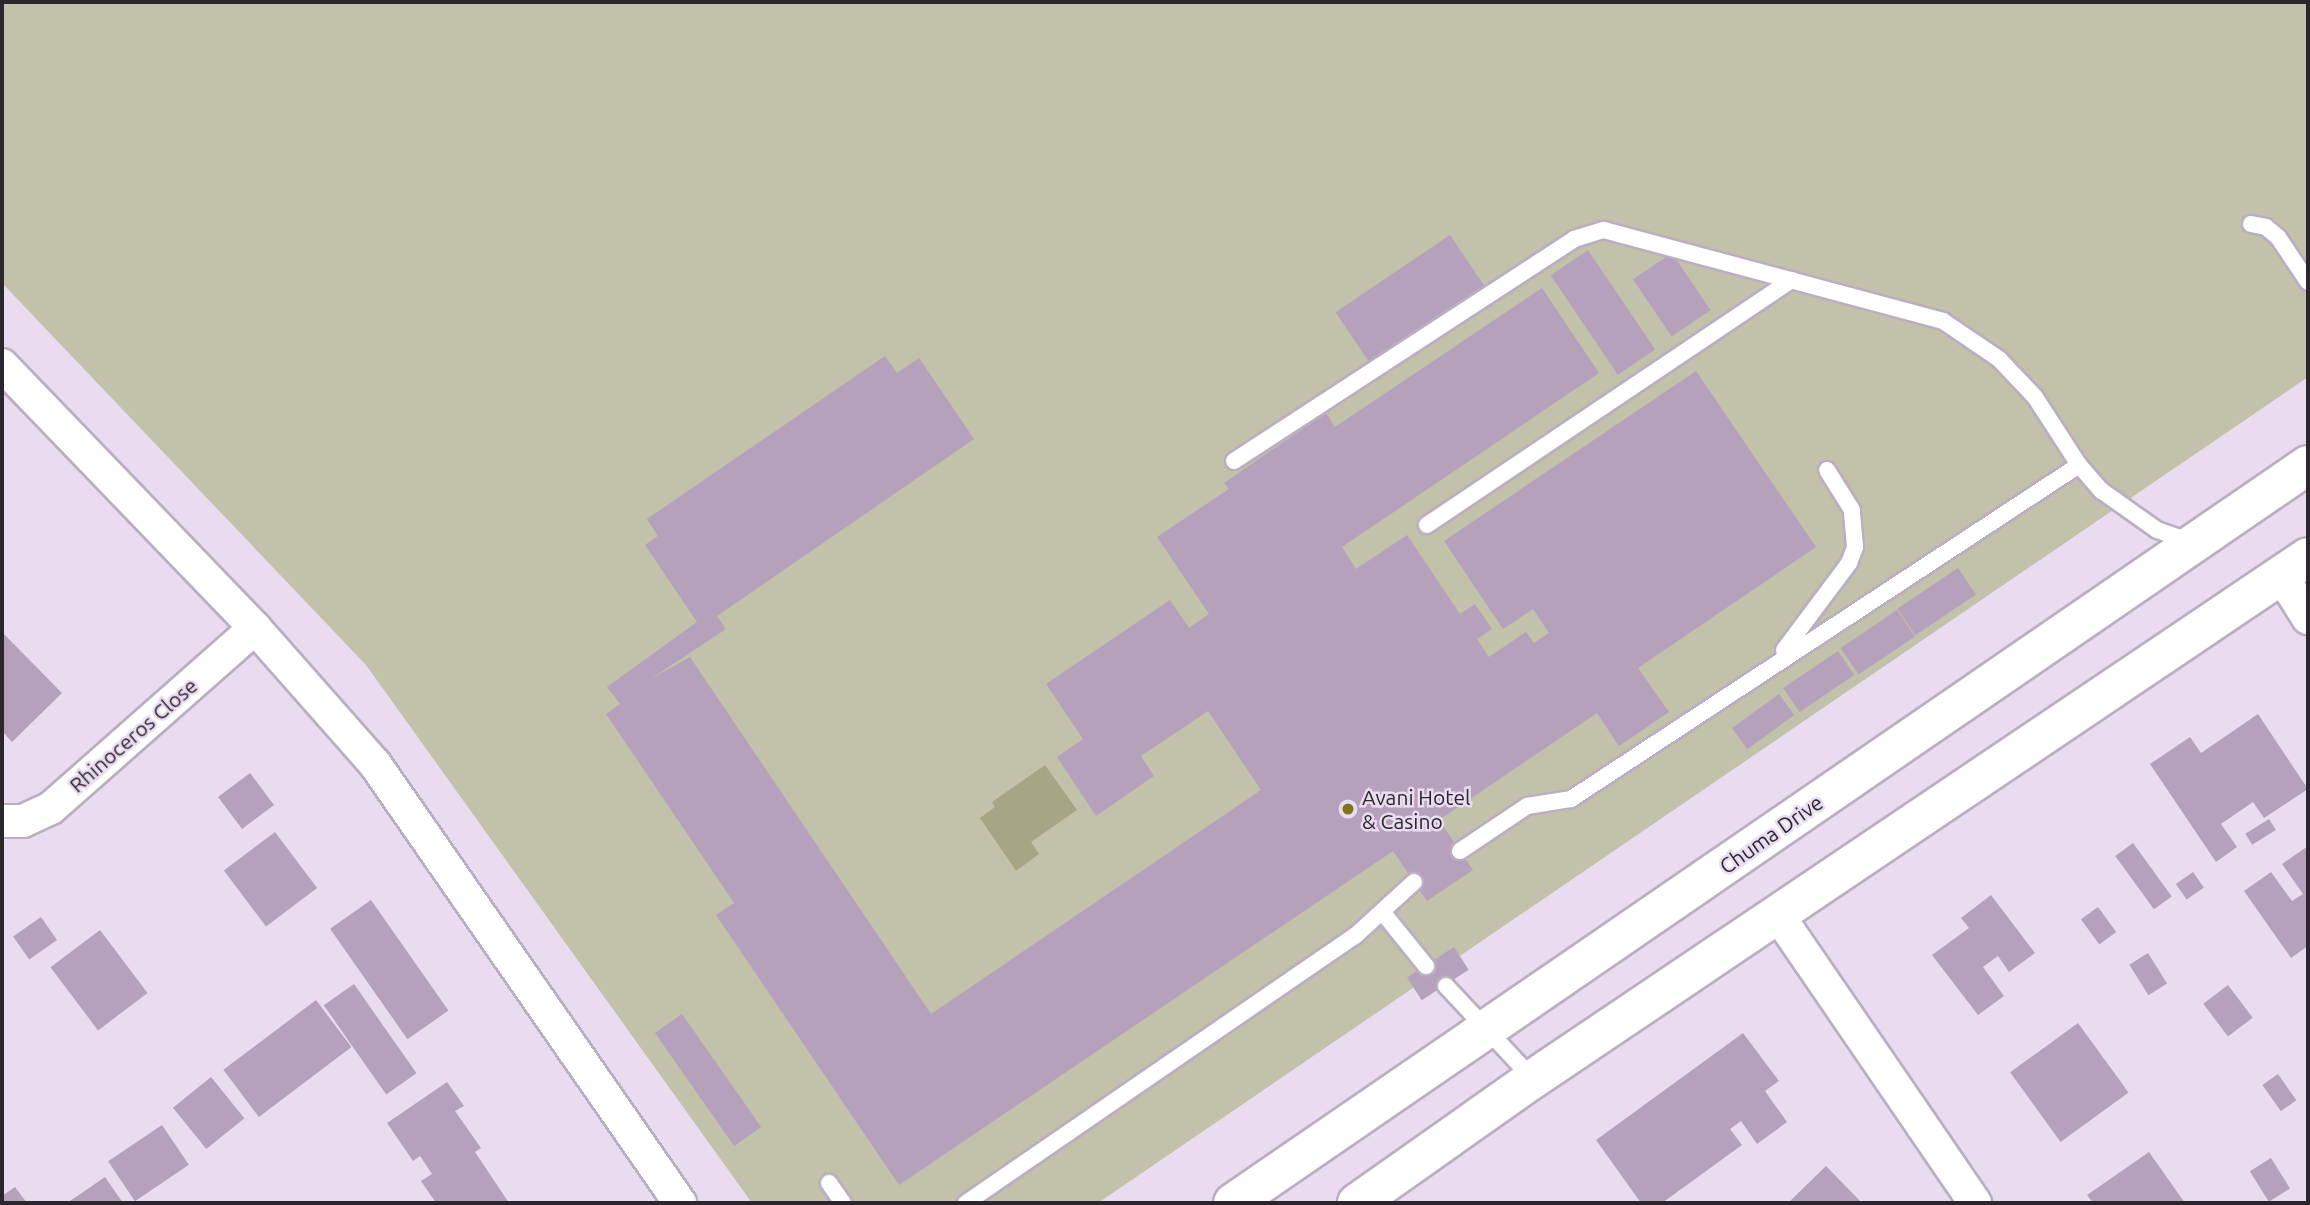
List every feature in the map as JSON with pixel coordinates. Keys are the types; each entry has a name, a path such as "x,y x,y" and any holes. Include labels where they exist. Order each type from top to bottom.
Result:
{"main road":[{"name":"Chuma Drive","path":"1237,1202 2308,465"},
{"path":"1357,1203 1533,1079 2294,566"}],"street":[{"path":"2,365 255,628 374,765 680,1203"},
{"path":"2294,566 2308,618"},
{"name":"Rhinoceros Close","path":"2,821 23,821 51,808 255,628"},
{"path":"1777,915 1975,1203"}],"lane":[{"path":"2251,225 2266,227 2278,237 2308,282"},
{"path":"1234,461 1574,239 1604,230 1943,321 2000,359 2035,397 2079,465 2127,512 2157,530 2193,543"},
{"path":"1427,524 1791,280"},
{"path":"1460,851 1527,806 1571,799 1777,660 2079,465"},
{"path":"1777,660 1849,562 1855,547 1852,510 1827,470"},
{"path":"966,1203 1384,914 1414,882"},
{"path":"1384,914 1426,966"},
{"path":"1446,986 1485,1031 1533,1079"},
{"path":"829,1183 843,1203"}],"green space":[{"path":"2,2 2308,2 2308,377 1098,1203 752,1203 366,665 2,283"}],"shaded area":[{"path":"1045,765 1077,810 1031,842 1039,854 1016,871 980,818 995,807 992,802"}],"building":[{"path":"1450,235 1485,287 1371,364 1336,312"},
{"path":"1588,250 1655,349 1618,375 1551,275"},
{"path":"1672,253 1711,310 1672,336 1633,279"},
{"path":"1542,288 1599,373 1342,547 1356,569 1407,535 1460,614 1475,604 1492,629 1477,639 1489,657 1526,632 1534,643 1549,633 1533,609 1503,629 1444,541 1696,371 1816,547 1638,668 1669,712 1619,746 1597,713 1439,820 1473,870 1427,901 1393,851 899,1185 716,915 734,903 606,714 620,704 607,687 697,622 645,545 658,536 647,519 885,356 897,373 919,358 974,439 717,616 726,629 649,680 690,657 931,1014 1261,790 1208,711 1141,756 1154,776 1096,816 1057,757 1083,739 1046,684 1170,600 1189,628 1209,614 1157,537 1229,489 1224,483 1326,413 1335,427"},
{"path":"1958,568 1976,595 1915,635 1897,609"},
{"path":"1897,610 1915,637 1859,675 1841,648"},
{"path":"2,632 62,693 12,742 2,731"},
{"path":"1838,651 1854,675 1800,712 1783,688"},
{"path":"1779,694 1794,715 1747,749 1732,728"},
{"path":"2258,714 2308,789 2264,818 2253,802 2221,824 2237,847 2216,862 2150,764 2190,737 2201,753"},
{"path":"250,773 274,805 242,829 218,797"},
{"path":"2269,819 2276,830 2252,845 2245,834"},
{"path":"275,832 317,888 266,926 224,871"},
{"path":"2133,843 2172,896 2154,909 2115,856"},
{"path":"2308,846 2308,946 2291,958 2244,891 2271,872 2292,901 2303,894 2282,864"},
{"path":"2193,872 2204,888 2187,900 2176,884"},
{"path":"1991,895 2035,953 2009,972 1998,956 1983,967 2004,996 1978,1015 1932,955 1969,928 1961,918"},
{"path":"371,900 448,1011 407,1039 330,929"},
{"path":"2098,907 2116,932 2099,944 2081,919"},
{"path":"41,917 57,940 29,959 13,937"},
{"path":"100,930 148,993 98,1030 50,967"},
{"path":"1454,947 1469,970 1422,1000 1407,977"},
{"path":"2148,953 2167,984 2148,995 2129,965"},
{"path":"354,984 417,1073 386,1095 324,1005"},
{"path":"2228,985 2253,1018 2228,1036 2203,1004"},
{"path":"316,1000 352,1047 259,1117 223,1070"},
{"path":"682,1014 761,1127 734,1146 655,1033"},
{"path":"2078,1023 2129,1093 2061,1142 2010,1072"},
{"path":"1743,1033 1779,1081 1765,1091 1787,1122 1757,1144 1741,1121 1730,1129 1742,1145 1662,1203 1641,1203 1596,1140"},
{"path":"2278,1074 2296,1100 2281,1111 2262,1085"},
{"path":"211,1077 244,1118 206,1149 173,1108"},
{"path":"447,1082 464,1106 455,1111 481,1148 475,1152 509,1203 436,1203 421,1181 432,1174 420,1156 413,1161 387,1123"},
{"path":"162,1125 189,1165 135,1201 108,1161"},
{"path":"2149,1152 2185,1203 2093,1203 2087,1195"},
{"path":"2271,1158 2290,1189 2269,1202 2250,1171"},
{"path":"1826,1166 1862,1203 1788,1203"},
{"path":"105,1177 123,1203 67,1203"},
{"path":"15,1187 27,1203 2,1203 2,1196"}],"place":[{"name":"Avani Hotel & Casino","path":"1348,809"}]}
